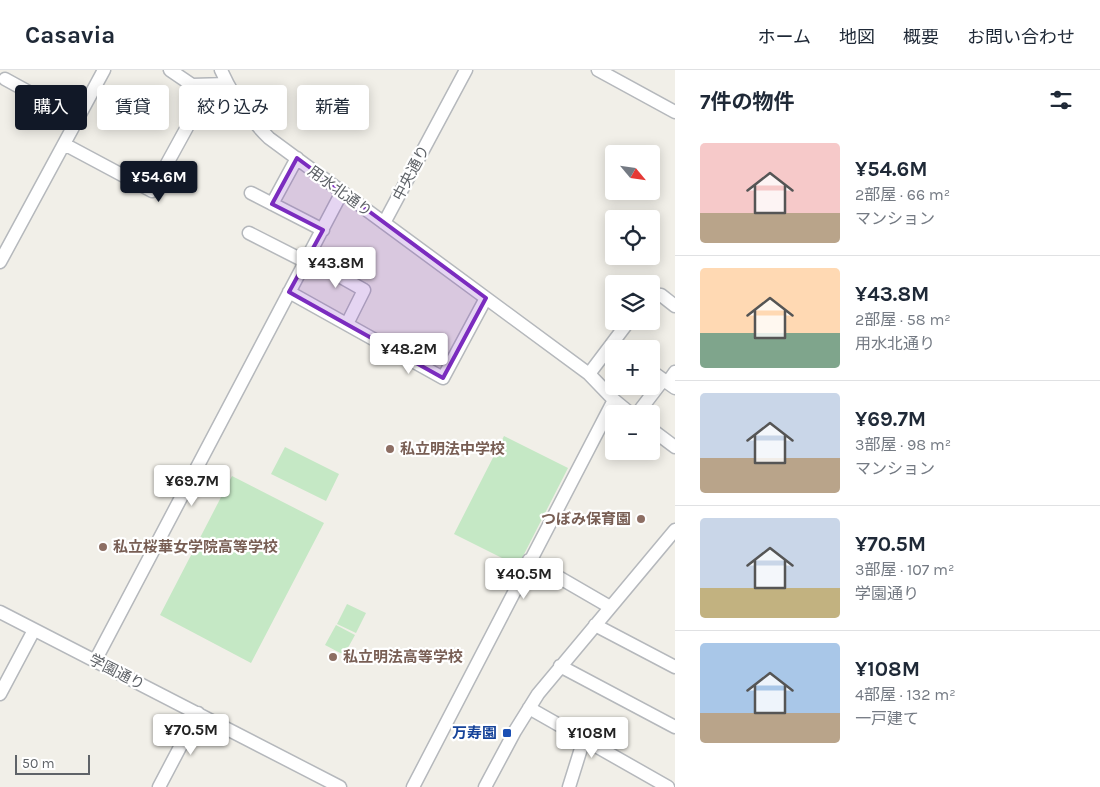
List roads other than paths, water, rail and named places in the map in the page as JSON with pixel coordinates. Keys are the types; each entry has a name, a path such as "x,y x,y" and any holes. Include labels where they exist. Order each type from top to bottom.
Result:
{"street":[{"path":"87,102 104,70"},
{"path":"170,70 192,85 227,84"},
{"name":"用水北通り","path":"222,70 227,84"},
{"name":"中央通り","path":"384,223 466,70"},
{"path":"598,70 675,112"},
{"path":"5,79 16,85"},
{"path":"0,262 72,130"},
{"path":"64,144 152,191 185,130"},
{"name":"用水北通り","path":"262,130 269,138 589,374 620,405"},
{"path":"272,204 297,158"},
{"path":"95,661 342,192"},
{"path":"251,193 322,230"},
{"path":"249,233 307,260 364,290 347,324"},
{"path":"289,292 443,378 483,295"},
{"path":"660,295 675,306"},
{"path":"589,374 605,358"},
{"path":"646,405 670,381"},
{"path":"413,787 529,560 614,400"},
{"path":"660,436 675,447"},
{"path":"485,787 529,708 560,666 675,530"},
{"path":"529,560 610,607"},
{"name":"学園通り","path":"0,612 340,787"},
{"path":"595,625 675,666"},
{"path":"0,694 34,630"},
{"path":"560,666 675,727"},
{"path":"529,708 668,787"},
{"path":"159,787 198,713"},
{"path":"569,787 584,739"}],"place":[{"name":"私立明法中学校","path":"390,449"},
{"name":"つぼみ保育園","path":"641,519"},
{"name":"私立桜華女学院高等学校","path":"103,547"},
{"name":"私立明法高等学校","path":"333,657"},
{"name":"万寿園","path":"507,733"}]}
